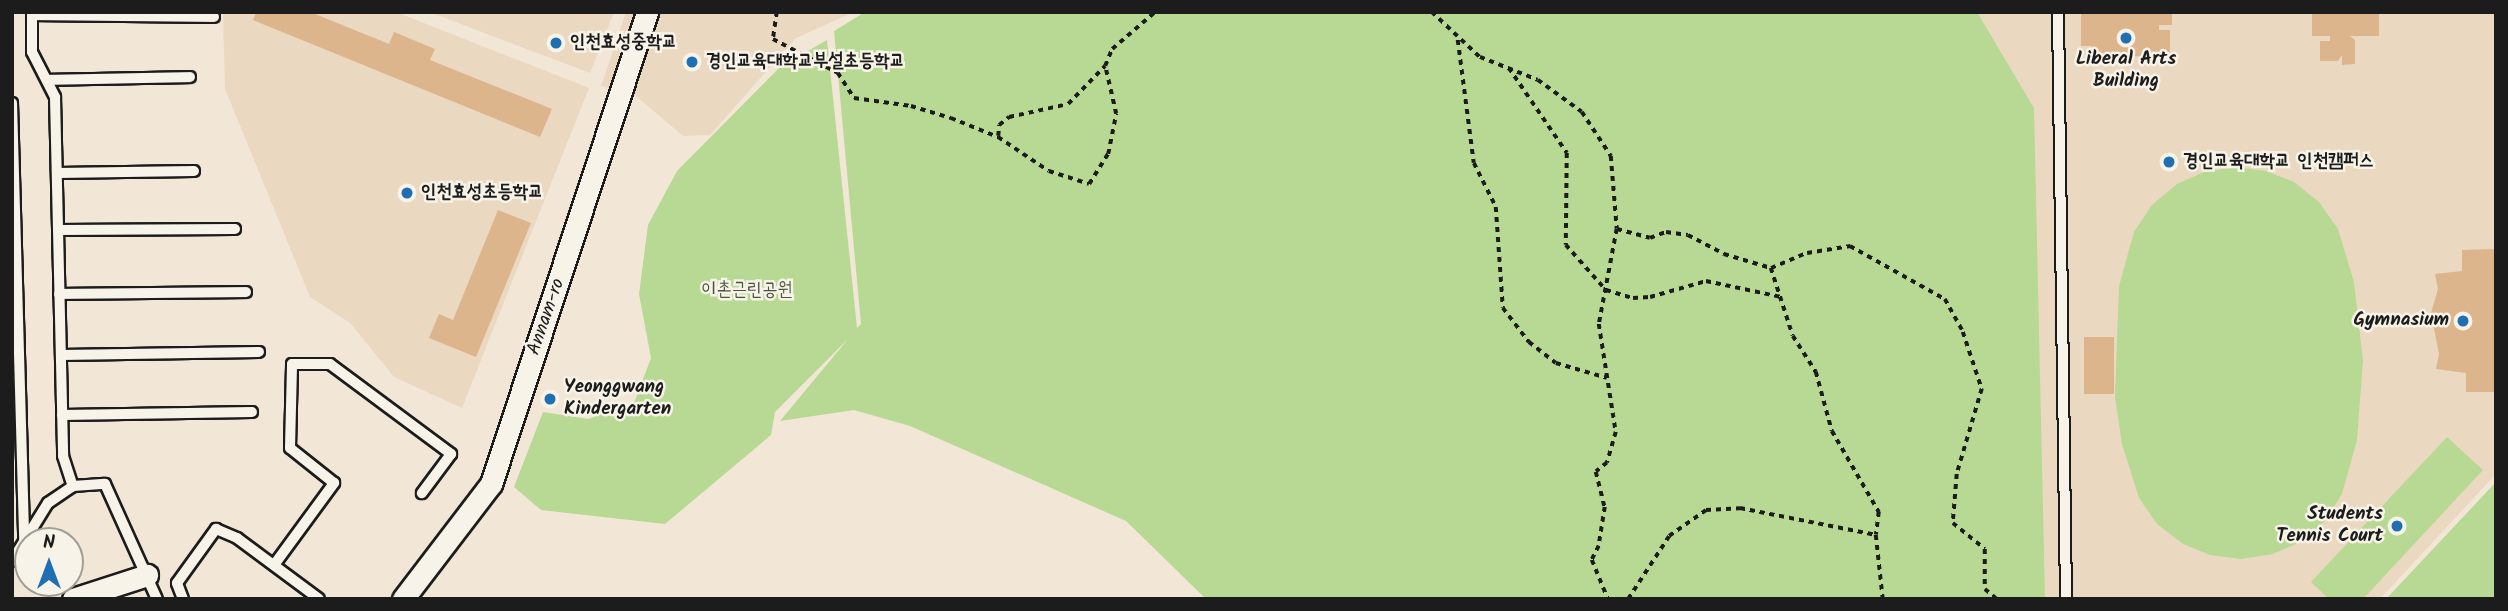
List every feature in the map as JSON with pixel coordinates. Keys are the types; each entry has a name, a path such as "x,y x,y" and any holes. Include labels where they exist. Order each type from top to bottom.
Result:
{"street":[{"name":"Annam-ro","path":"403,599 491,484 647,12"},
{"path":"78,598 146,575"}],"lane":[{"path":"2058,12 2066,599"},
{"path":"73,486 63,456 55,97 32,52 32,14 214,17"},
{"path":"47,80 190,78"},
{"path":"12,103 23,527"},
{"path":"57,173 194,171"},
{"path":"58,230 235,229"},
{"path":"60,294 246,292"},
{"path":"61,355 259,352"},
{"path":"274,565 334,483 290,448 292,364 330,364 450,454 422,493"},
{"path":"62,415 252,412"},
{"path":"34,527 48,503 73,486 105,484 157,599"},
{"path":"183,599 177,583 216,530 237,538 319,599"}],"path":[{"path":"777,12 773,39 838,73 855,98 911,106 998,137 1049,172 1089,184 1108,154 1116,114 1105,66"},
{"path":"998,137 1004,120 1068,104 1105,66 1112,49 1155,12"},
{"path":"1432,12 1479,57 1538,80 1583,112 1603,138 1611,156 1617,229 1599,324 1616,432 1607,463 1596,472 1605,507 1592,560 1608,599"},
{"path":"1457,38 1474,163 1496,207 1503,308 1529,342 1556,363 1607,378"},
{"path":"1509,68 1567,153 1566,244 1606,290 1633,298 1650,297 1706,281 1781,297"},
{"path":"1617,229 1650,238 1666,232 1688,235 1724,254 1770,268 1807,253 1850,246 1945,299 1963,332 1982,388 1957,474 1953,523 1985,549 1985,589 1997,599"},
{"path":"1770,268 1793,336 1816,372 1832,431 1879,512 1876,535 1882,599"},
{"path":"1628,599 1669,536 1706,510 1740,508 1876,535"}],"shaded area":[{"name":"인천효성초등학교","path":"223,12 396,12 589,88 462,408 394,377 350,323 310,297 225,89"},
{"name":"인천효성중학교","path":"429,12 614,12 590,73"},
{"name":"경인교육대학교부설초등학교","path":"626,12 854,12 796,38 710,135 683,136 637,97 601,86"},
{"name":"경인교육대학교 인천캠퍼스","path":"1710,12 2496,12 2496,474 2380,599 1959,599"}],"green space":[{"name":"이촌근린공원","path":"865,12 1977,12 2034,108 2045,599 1206,599 1126,521 910,426 854,410 780,421 848,339 775,412 771,435 665,524 541,510 514,487 543,412 588,419 634,403 651,358 639,294 648,225 677,171 780,67 827,40 857,328 861,324 834,31"},
{"path":"2235,167 2266,171 2294,182 2319,202 2338,229 2354,282 2363,361 2357,440 2342,494 2324,522 2300,542 2273,554 2241,559 2210,555 2183,544 2157,524 2139,498 2122,444 2115,397 2119,286 2134,232 2152,205 2177,184 2204,172"},
{"name":"Students Tennis Court","path":"2447,437 2483,470 2363,599 2329,599 2311,582"},
{"path":"2496,482 2496,599 2386,599"}],"building":[{"path":"256,12 310,12 389,44 394,32 435,49 430,60 552,109 540,137 253,20"},
{"name":"Liberal Arts Building","path":"2081,12 2172,12 2172,25 2159,25 2159,30 2170,30 2170,55 2092,58 2092,46 2081,46"},
{"path":"2312,12 2379,12 2379,36 2350,36 2355,40 2355,64 2342,65 2342,55 2338,61 2320,61 2320,41 2330,41 2330,36 2312,36"},
{"path":"498,210 531,223 476,357 429,338 439,314 453,320"},
{"name":"Gymnasium","path":"2496,249 2496,392 2466,392 2466,373 2436,369 2439,354 2431,313 2438,289 2435,274 2462,271 2462,250"},
{"path":"2084,337 2114,337 2114,394 2084,394"}],"place":[{"name":"Liberal Arts Building","path":"2126,38"},
{"name":"인천효성중학교","path":"556,43"},
{"name":"경인교육대학교부설초등학교","path":"692,62"},
{"name":"경인교육대학교 인천캠퍼스","path":"2169,162"},
{"name":"인천효성초등학교","path":"407,193"},
{"name":"Gymnasium","path":"2463,321"},
{"name":"Yeonggwang Kindergarten","path":"550,399"},
{"name":"Students Tennis Court","path":"2397,526"}]}
